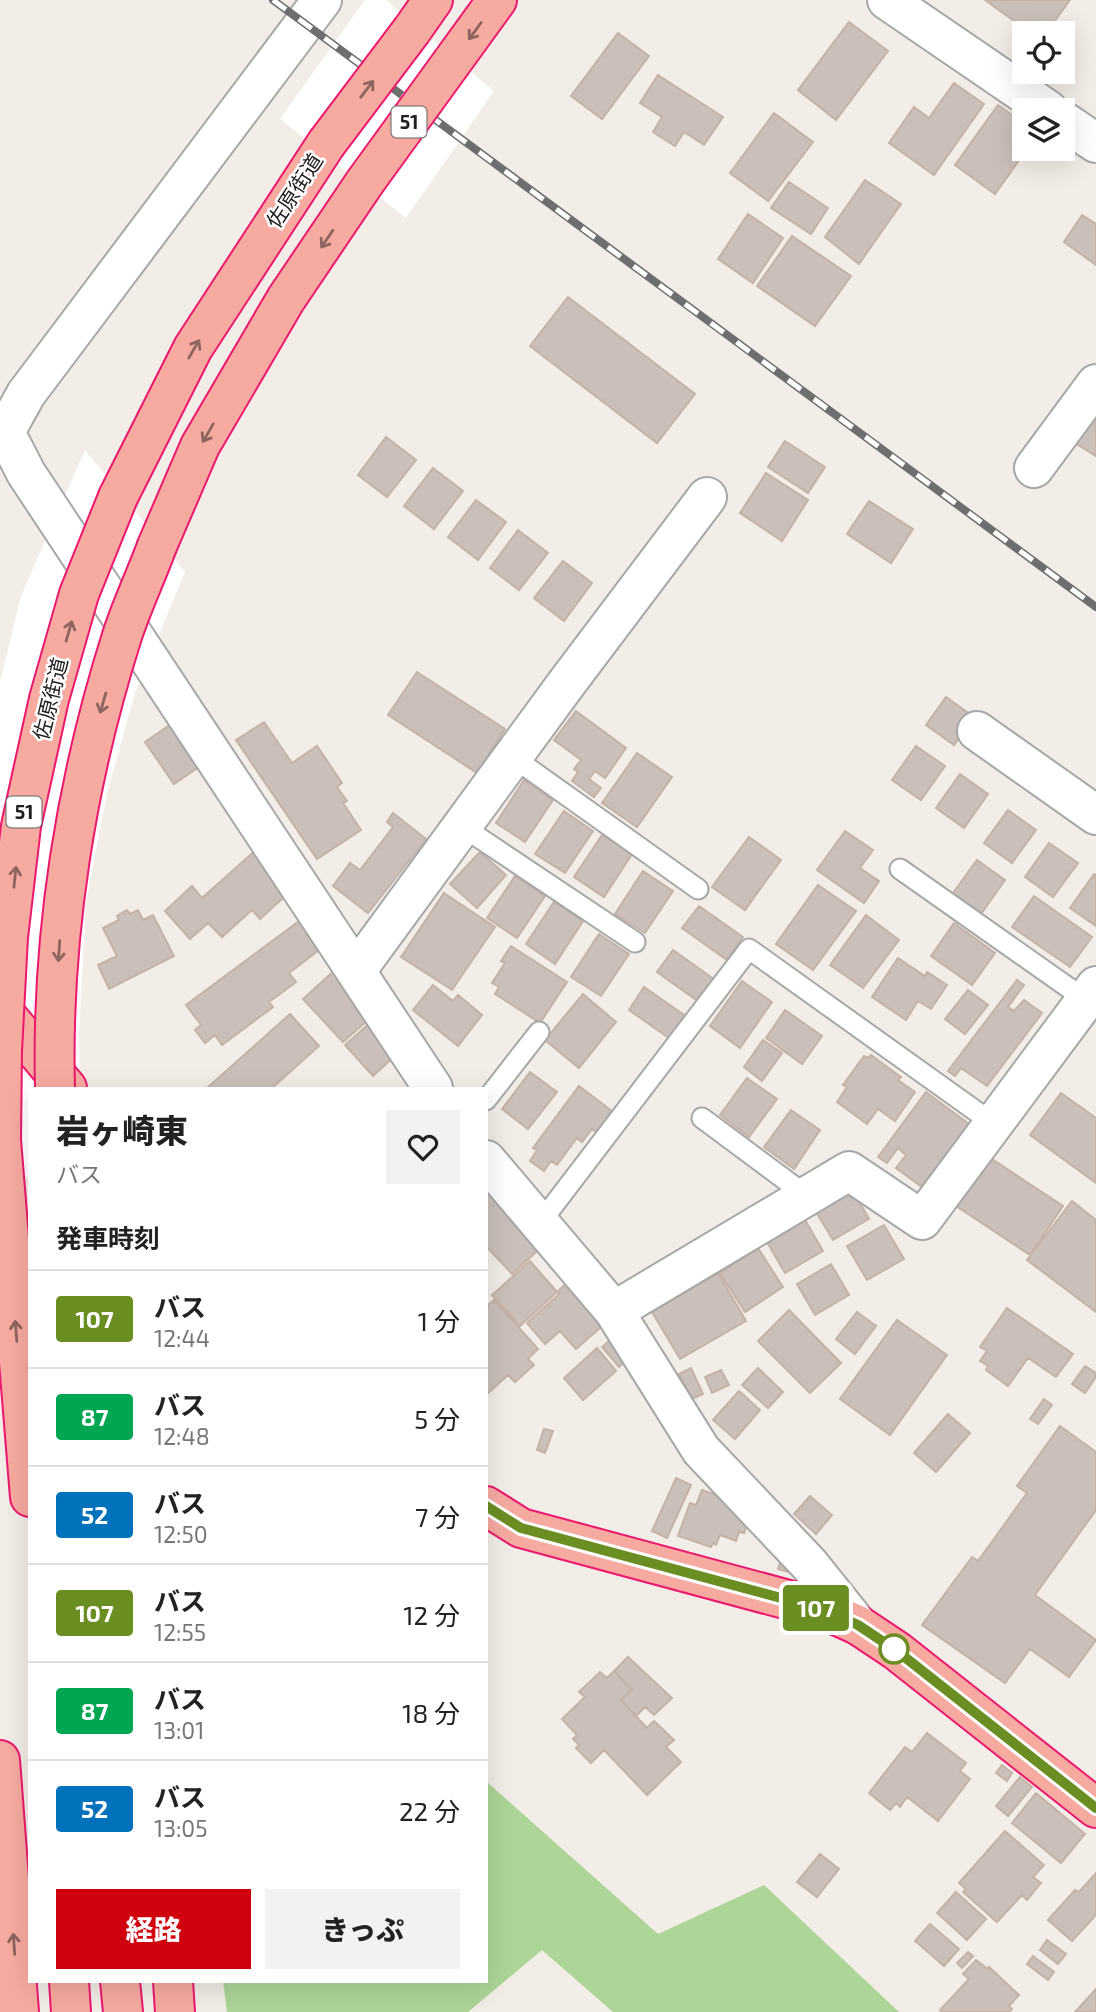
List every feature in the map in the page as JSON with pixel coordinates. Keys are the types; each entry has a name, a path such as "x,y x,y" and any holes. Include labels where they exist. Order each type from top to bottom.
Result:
{"highway":[{"name":"51","path":"55,1087 54,1046 59,947 72,839 94,737 122,634 157,546 200,446 286,299 365,182 497,0"},
{"name":"佐原街道","path":"28,1472 1,1140 2,1051 8,937 20,826 49,699 79,594 118,497 193,348 326,144 423,15"},
{"path":"0,1008 66,1087"},
{"path":"488,1507 521,1528 822,1609 858,1625 897,1651 1096,1808"},
{"path":"0,1760 19,2012"},
{"path":"69,1983 71,2012"},
{"path":"120,1983 122,2012"},
{"path":"173,1983 175,2012"}],"street":[{"path":"322,0 2,429 34,485 432,1087"},
{"path":"887,0 1030,98"},
{"path":"1075,129 1096,143"},
{"path":"1034,468 1096,384"},
{"path":"356,971 707,497"},
{"path":"977,731 1096,815"},
{"path":"614,1311 849,1171 922,1220 1091,993"},
{"path":"488,1162 614,1311 701,1450 810,1565 858,1625"}],"lane":[{"path":"513,758 698,889"},
{"path":"463,827 635,942"},
{"path":"900,869 1091,993"},
{"path":"540,1223 749,949 994,1124"},
{"path":"488,1097 539,1032"},
{"path":"702,1118 807,1196"}],"green space":[{"path":"488,1783 658,1934 764,1885 899,2012 613,2012 542,1950 468,2012 227,2012 223,1983 488,1983"}],"pier":[{"path":"365,0 386,0 494,91 406,218 280,119"},
{"path":"85,450 185,572 135,693 107,793 86,902 79,1034 80,1087 28,1087 28,1179 0,1159 0,682 21,596"}],"building":[{"path":"985,0 1070,0 1055,21 1014,21"},
{"path":"849,22 888,51 836,120 798,90"},
{"path":"618,33 649,56 602,119 571,96"},
{"path":"658,75 723,117 704,145 684,132 675,146 653,132 662,117 640,103"},
{"path":"954,83 984,104 934,175 889,143 914,107 929,118"},
{"path":"998,105 1012,115 1012,161 1018,161 995,194 955,165"},
{"path":"774,113 813,142 768,201 730,173"},
{"path":"865,180 901,204 859,264 825,237"},
{"path":"789,182 828,208 811,234 771,208"},
{"path":"748,214 783,238 753,283 718,259"},
{"path":"1082,215 1096,224 1096,265 1064,242"},
{"path":"792,236 851,276 815,326 757,286"},
{"path":"568,297 695,394 657,443 530,346"},
{"path":"1096,413 1096,456 1070,440"},
{"path":"386,437 416,460 387,497 358,475"},
{"path":"785,441 825,467 808,493 768,467"},
{"path":"433,468 463,491 434,529 404,506"},
{"path":"766,473 808,500 782,541 740,513"},
{"path":"476,500 506,522 478,560 448,537"},
{"path":"869,501 913,529 891,563 847,534"},
{"path":"518,530 548,553 519,590 490,568"},
{"path":"563,561 592,583 564,621 534,598"},
{"path":"417,672 505,729 477,773 388,715"},
{"path":"946,697 974,717 954,745 926,725"},
{"path":"576,711 626,748 605,778 595,771 589,779 601,788 594,797 572,781 578,772 574,769 581,760 554,740"},
{"path":"180,718 209,760 174,784 145,742"},
{"path":"264,722 292,763 317,746 342,783 337,787 347,801 343,803 361,830 317,859 236,740"},
{"path":"916,746 945,766 921,800 892,780"},
{"path":"637,753 672,777 637,827 602,803"},
{"path":"960,774 988,794 964,828 936,808"},
{"path":"524,780 553,800 525,842 496,823"},
{"path":"1008,810 1036,830 1012,863 984,843"},
{"path":"564,811 593,831 565,873 535,854"},
{"path":"393,813 426,839 368,913 333,886 350,863 360,870 393,827 387,822"},
{"path":"845,831 873,850 860,868 879,881 864,903 817,870"},
{"path":"602,835 632,854 604,897 574,877"},
{"path":"749,837 781,860 745,910 712,887"},
{"path":"1049,843 1078,863 1053,897 1025,877"},
{"path":"258,848 294,888 260,919 252,910 222,937 208,923 190,939 165,911 192,886 202,898"},
{"path":"480,852 506,875 477,908 450,884"},
{"path":"977,860 1005,880 981,914 953,893"},
{"path":"643,871 673,891 645,933 615,914"},
{"path":"1094,874 1096,875 1096,926 1070,908"},
{"path":"515,876 545,896 517,938 487,918"},
{"path":"818,885 856,911 813,970 776,944"},
{"path":"444,893 495,927 452,990 401,957"},
{"path":"1034,896 1092,937 1070,967 1012,927"},
{"path":"554,902 583,921 555,964 526,944"},
{"path":"699,906 743,937 727,960 682,928"},
{"path":"127,910 130,914 138,910 143,920 153,915 174,956 109,989 98,965 117,956 103,928 119,920 117,916"},
{"path":"866,915 899,940 863,988 830,965"},
{"path":"306,916 327,944 289,973 296,982 269,1002 273,1007 222,1045 215,1035 205,1043 195,1030 201,1025 186,1005"},
{"path":"954,923 995,953 972,985 931,956"},
{"path":"599,934 629,954 601,996 571,977"},
{"path":"511,946 567,982 540,1023 495,994 499,987 492,983 505,963 501,961"},
{"path":"673,950 718,982 702,1004 657,972"},
{"path":"898,958 925,976 927,972 947,985 931,1009 918,1001 906,1020 872,997"},
{"path":"336,969 376,1013 343,1042 303,999"},
{"path":"1017,980 1024,985 1008,1007 1014,1011 1024,1000 1042,1013 987,1086 961,1068 955,1076 948,1071"},
{"path":"742,981 772,1002 740,1048 710,1026"},
{"path":"433,985 453,1001 458,995 482,1015 458,1046 413,1010"},
{"path":"644,987 690,1019 673,1041 629,1010"},
{"path":"968,990 988,1005 965,1034 945,1019"},
{"path":"583,994 616,1022 579,1068 545,1040"},
{"path":"785,1010 822,1036 802,1064 766,1038"},
{"path":"290,1014 319,1046 273,1087 208,1087"},
{"path":"371,1022 398,1053 373,1076 345,1045"},
{"path":"763,1040 782,1053 762,1081 744,1067"},
{"path":"871,1055 901,1077 898,1080 915,1092 895,1121 878,1109 867,1124 837,1102 847,1087 843,1085 864,1056 868,1058"},
{"path":"530,1072 557,1092 528,1129 502,1109"},
{"path":"747,1078 777,1099 749,1137 720,1115"},
{"path":"579,1086 617,1115 601,1136 592,1129 582,1142 577,1138 557,1165 551,1161 544,1171 530,1161 537,1150 533,1148"},
{"path":"926,1092 969,1124 922,1187 896,1168 906,1155 898,1148 887,1163 878,1157"},
{"path":"1061,1093 1096,1118 1096,1183 1030,1135"},
{"path":"791,1110 820,1130 794,1169 764,1147"},
{"path":"989,1157 1063,1206 1030,1255 956,1206"},
{"path":"497,1185 544,1245 512,1274 488,1248 488,1193"},
{"path":"853,1191 869,1219 833,1240 816,1212"},
{"path":"1072,1201 1096,1220 1096,1312 1027,1260"},
{"path":"805,1220 823,1251 785,1273 767,1242"},
{"path":"884,1225 904,1259 867,1280 847,1246"},
{"path":"758,1248 783,1287 745,1312 720,1273"},
{"path":"530,1261 557,1292 520,1326 492,1295"},
{"path":"831,1264 849,1295 815,1315 797,1284"},
{"path":"718,1273 746,1321 680,1359 652,1312"},
{"path":"571,1279 602,1326 576,1349 560,1331 545,1344 527,1323 559,1294 557,1292"},
{"path":"494,1300 538,1349 528,1359 534,1365 515,1382 508,1375 488,1393 488,1305"},
{"path":"1007,1308 1073,1354 1056,1377 1028,1358 1008,1386 986,1370 988,1366 980,1361 987,1351 980,1347"},
{"path":"789,1310 841,1363 810,1393 758,1341"},
{"path":"857,1312 876,1326 855,1354 836,1339"},
{"path":"897,1320 947,1355 890,1435 840,1399"},
{"path":"616,1335 633,1354 619,1367 602,1347"},
{"path":"597,1348 616,1371 583,1400 564,1378"},
{"path":"1085,1366 1096,1373 1096,1377 1085,1393 1072,1384"},
{"path":"691,1368 703,1394 692,1399 679,1374"},
{"path":"758,1368 783,1392 768,1408 742,1385"},
{"path":"721,1370 729,1385 712,1393 705,1377"},
{"path":"739,1391 760,1410 735,1439 713,1420"},
{"path":"1044,1399 1052,1405 1038,1424 1030,1419"},
{"path":"948,1414 970,1433 936,1472 914,1453"},
{"path":"1060,1426 1096,1452 1096,1510 1035,1595 1096,1640 1069,1677 1030,1649 1005,1683 922,1625 972,1557 978,1561 1027,1493 1017,1486"},
{"path":"544,1429 553,1431 545,1453 537,1450"},
{"path":"676,1478 691,1485 667,1538 652,1531"},
{"path":"702,1490 739,1503 750,1516 744,1533 739,1532 736,1541 720,1535 716,1545 713,1543 711,1547 678,1536 690,1503 696,1505"},
{"path":"810,1496 832,1515 816,1534 794,1514"},
{"path":"784,1549 792,1573 778,1569"},
{"path":"628,1657 672,1698 654,1715 645,1707 636,1716 621,1700 632,1690 614,1671"},
{"path":"614,1671 632,1690 621,1700 647,1728 654,1721 674,1740 666,1747 681,1762 647,1795 604,1750 591,1763 576,1748 579,1745 573,1739 577,1735 562,1719 585,1697 579,1692 600,1672 607,1678"},
{"path":"927,1733 966,1763 960,1771 970,1779 938,1821 907,1797 900,1807 896,1803 890,1810 869,1793 905,1747 912,1752"},
{"path":"1002,1765 1012,1773 1007,1781 996,1773"},
{"path":"1020,1777 1032,1787 1008,1816 996,1806"},
{"path":"1036,1793 1085,1834 1061,1863 1012,1823"},
{"path":"1005,1831 1044,1865 1033,1877 1041,1883 1027,1900 1022,1895 997,1922 963,1892 966,1889 959,1883"},
{"path":"820,1854 839,1869 817,1897 797,1882"},
{"path":"1096,1873 1096,1915 1072,1941 1048,1920 1075,1890 1079,1892"},
{"path":"956,1892 986,1919 967,1940 937,1913"},
{"path":"930,1924 959,1949 944,1966 915,1941"},
{"path":"1047,1940 1066,1954 1058,1964 1040,1950"},
{"path":"968,1952 973,1956 962,1968 957,1963"},
{"path":"1033,1956 1054,1972 1048,1980 1027,1964"},
{"path":"976,1960 988,1969 989,1967 1019,1995 1009,2006 1012,2009 1009,2012 940,2010 969,1979 963,1974"},
{"path":"1096,1989 1096,2012 1075,2012"}],"railway":[{"path":"273,0 1096,607"}],"bus line":[{"name":"107","path":"488,1507 521,1528 822,1609 858,1625 897,1651 1096,1808"}]}
